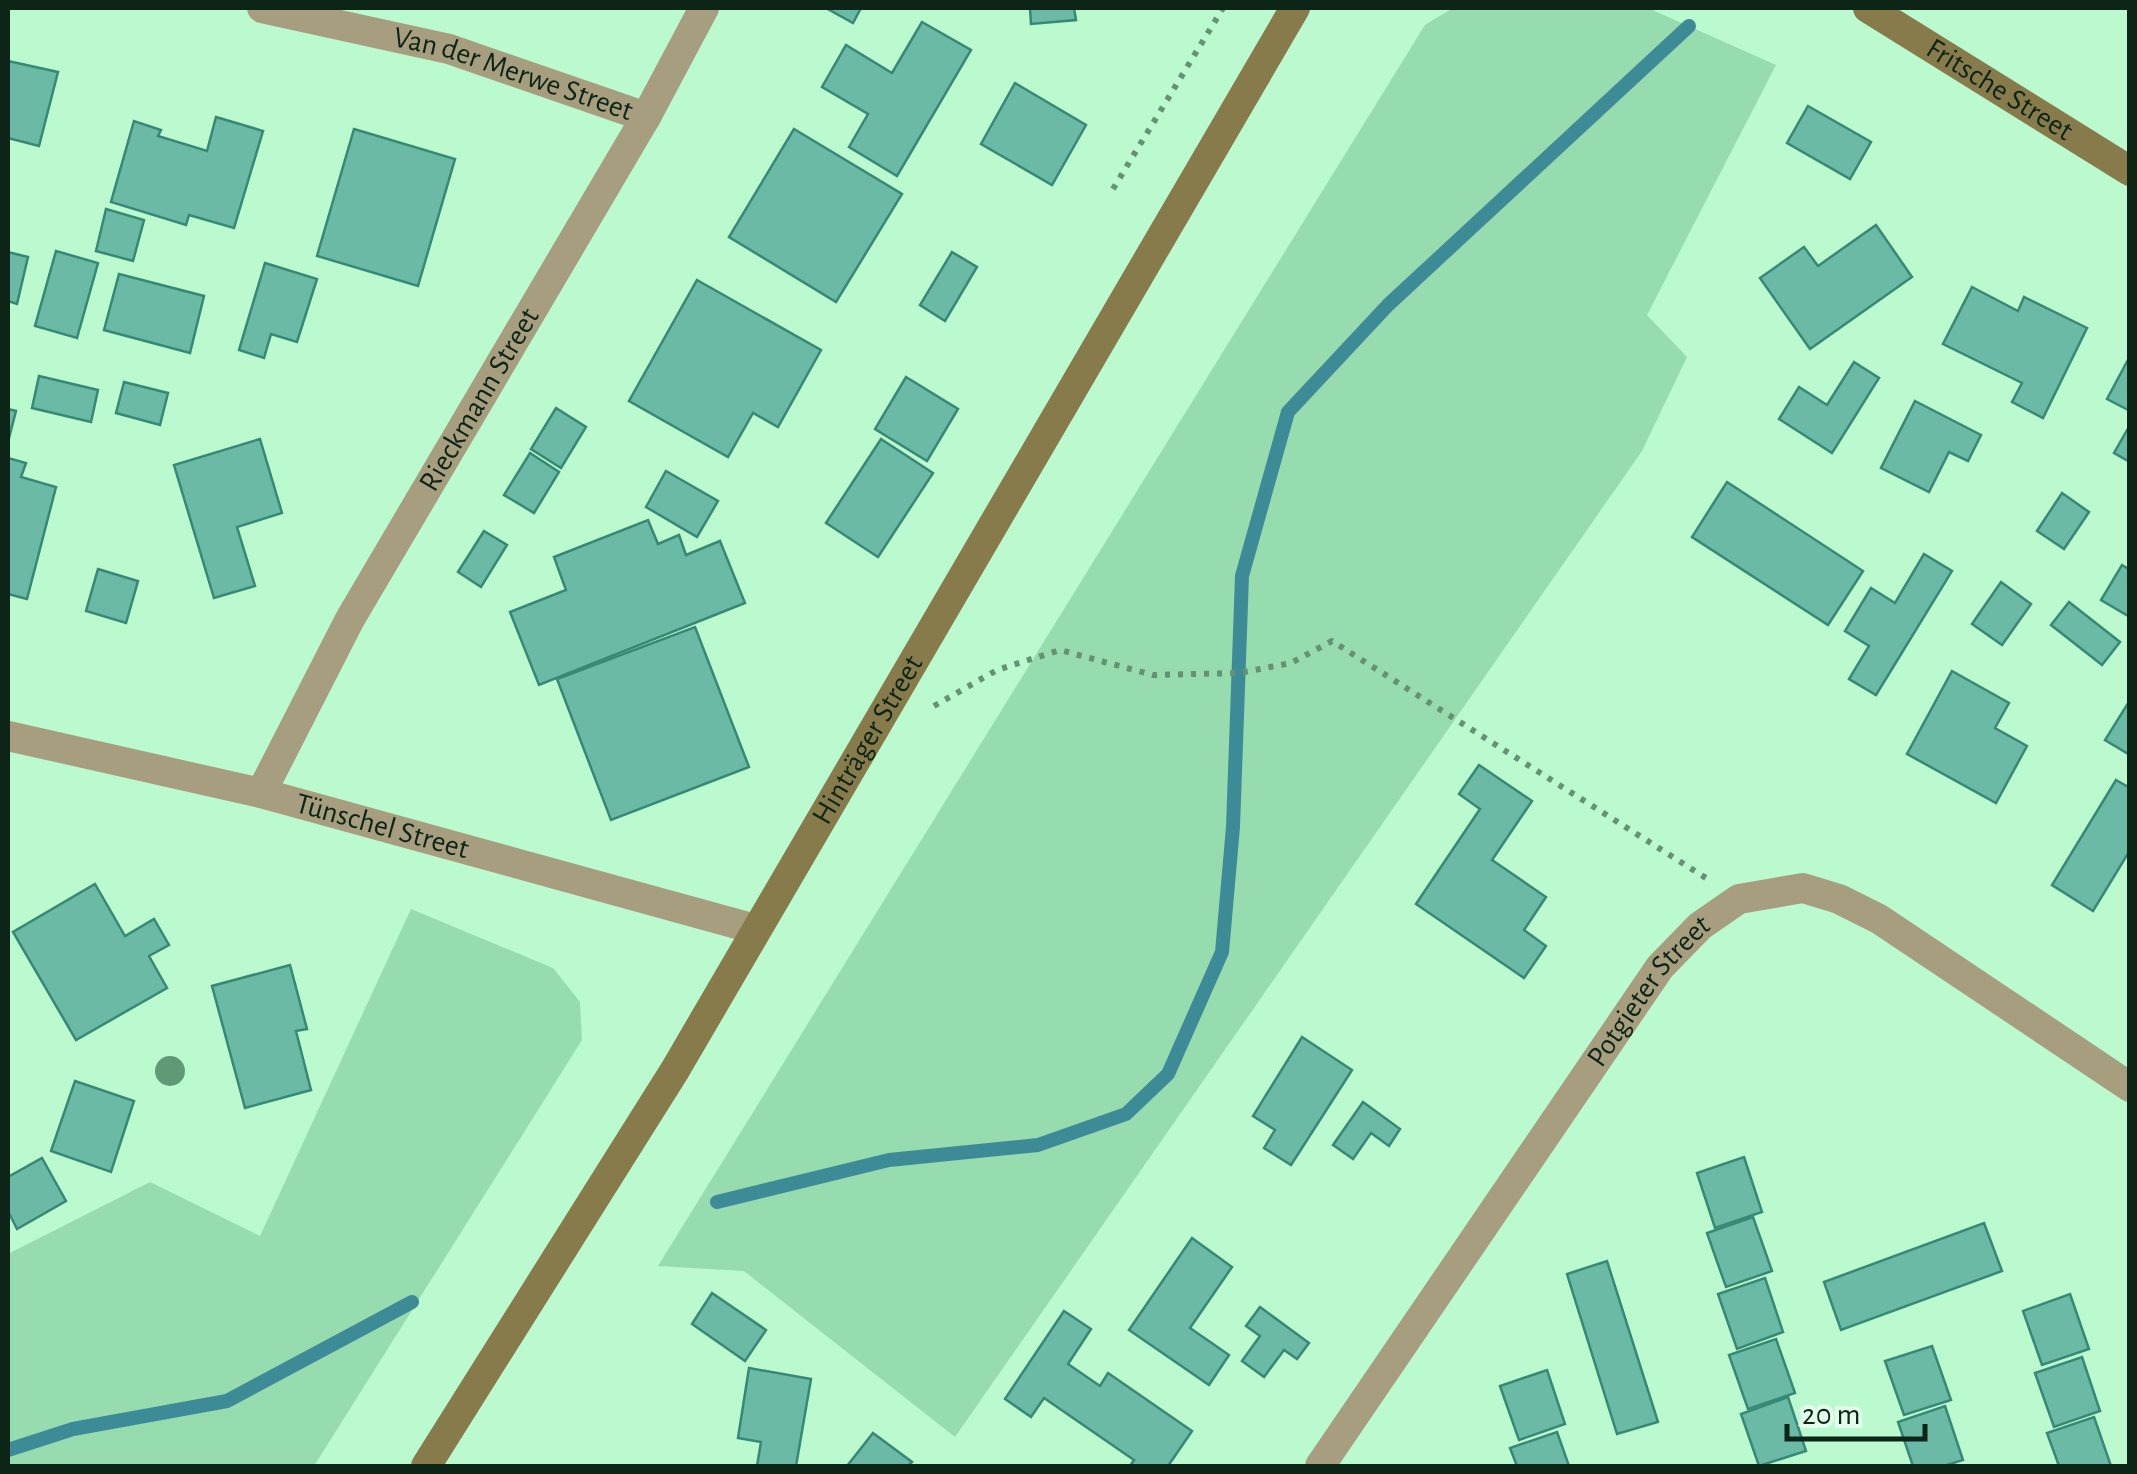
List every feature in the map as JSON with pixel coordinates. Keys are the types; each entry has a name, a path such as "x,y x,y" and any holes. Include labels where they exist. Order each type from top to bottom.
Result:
{"street":[{"name":"Van der Merwe Street","path":"262,8 449,49 646,117"},
{"name":"Rieckmann Street","path":"261,793 350,619 646,117 704,8"},
{"name":"Hinträger Street","path":"426,1466 675,1070 1296,8"},
{"name":"Fritsche Street","path":"1868,8 2130,171"},
{"name":"Tünschel Street","path":"8,736 261,793 756,930"},
{"name":"Potgieter Street","path":"1320,1466 1660,968 1700,926 1739,898 1803,888 1839,899 1879,919 2130,1087"}],"path":[{"path":"1113,189 1224,8"},
{"path":"930,708 997,670 1060,650 1154,675 1239,673 1291,663 1332,641 1739,898"}],"green space":[{"path":"1453,8 1648,8 1776,65 1647,315 1687,357 1642,451 955,1437 744,1271 658,1266 1425,25"},
{"path":"411,909 553,968 580,1002 582,1040 314,1466 8,1466 8,1254 150,1182 260,1236"}],"building":[{"path":"826,8 861,8 853,23"},
{"path":"1030,8 1074,8 1076,20 1031,24"},
{"path":"922,22 971,50 897,176 849,147 868,114 822,87 846,45 892,73"},
{"path":"8,61 58,72 39,146 8,138"},
{"path":"1015,83 1086,125 1052,185 981,144"},
{"path":"1808,106 1871,142 1850,179 1787,143"},
{"path":"216,117 263,131 234,228 189,215 186,225 111,202 134,121 161,130 158,136 207,151"},
{"path":"354,129 455,159 418,286 317,256"},
{"path":"794,129 902,194 836,302 729,237"},
{"path":"106,209 144,220 133,261 96,251"},
{"path":"1876,225 1912,277 1810,349 1760,278 1804,247 1818,266"},
{"path":"56,251 98,263 77,338 35,326"},
{"path":"8,252 28,257 17,304 8,301"},
{"path":"952,252 977,267 945,321 920,305"},
{"path":"265,263 317,279 297,342 271,334 264,358 239,350"},
{"path":"119,274 204,296 190,353 104,330"},
{"path":"697,280 821,350 778,427 753,413 728,457 629,401"},
{"path":"1972,287 2018,311 2024,297 2087,328 2043,418 2012,402 2022,383 1943,344"},
{"path":"2130,356 2130,411 2107,399"},
{"path":"1854,362 1879,378 1832,453 1779,419 1799,387 1827,405"},
{"path":"39,376 98,390 91,422 32,408"},
{"path":"906,377 958,409 927,461 875,429"},
{"path":"124,382 168,393 160,425 116,413"},
{"path":"1915,401 1981,435 1968,461 1949,452 1929,492 1881,468"},
{"path":"556,408 586,427 561,468 531,449"},
{"path":"8,409 16,411 8,442"},
{"path":"2130,425 2130,462 2114,453"},
{"path":"260,439 282,513 237,527 255,586 214,598 174,465"},
{"path":"881,439 933,473 878,557 826,523"},
{"path":"530,453 559,472 534,513 504,495"},
{"path":"8,458 26,463 21,477 56,487 27,599 8,594"},
{"path":"666,471 718,501 697,537 646,507"},
{"path":"1727,482 1863,571 1828,625 1692,537"},
{"path":"2062,493 2089,512 2064,549 2037,531"},
{"path":"648,520 658,544 679,535 686,555 720,541 745,603 539,685 510,612 566,590 554,557"},
{"path":"484,531 507,545 481,587 458,572"},
{"path":"1924,554 1952,571 1876,695 1849,679 1869,646 1845,631 1871,588 1895,603"},
{"path":"2122,565 2130,570 2130,617 2101,600"},
{"path":"98,569 138,581 126,623 86,611"},
{"path":"2001,582 2031,604 2002,645 1972,624"},
{"path":"2069,602 2120,642 2102,665 2051,625"},
{"path":"695,627 749,767 611,820 557,679"},
{"path":"1952,671 2009,703 1995,728 2027,746 1996,803 1907,754"},
{"path":"2130,700 2130,755 2105,740"},
{"path":"1479,765 1532,801 1492,860 1546,897 1524,930 1546,946 1524,978 1416,904 1480,809 1459,794"},
{"path":"2116,780 2130,788 2130,857 2127,855 2093,911 2052,885"},
{"path":"95,884 125,936 154,919 169,945 149,956 167,988 76,1040 13,932"},
{"path":"290,965 307,1029 296,1031 311,1090 245,1108 212,986"},
{"path":"1302,1037 1352,1070 1291,1165 1264,1148 1275,1130 1253,1116"},
{"path":"75,1081 134,1101 111,1172 51,1151"},
{"path":"1363,1102 1400,1129 1389,1146 1371,1133 1353,1159 1333,1145"},
{"path":"1744,1157 1762,1212 1715,1228 1697,1173"},
{"path":"42,1158 66,1201 17,1229 8,1211 8,1177"},
{"path":"1753,1217 1772,1271 1726,1287 1707,1233"},
{"path":"1984,1223 2002,1271 1841,1330 1824,1282"},
{"path":"1192,1238 1232,1267 1190,1328 1229,1355 1209,1385 1129,1330"},
{"path":"1607,1261 1658,1422 1617,1434 1567,1274"},
{"path":"1765,1278 1783,1332 1737,1349 1718,1294"},
{"path":"712,1293 766,1330 745,1361 692,1324"},
{"path":"2070,1294 2089,1349 2042,1365 2023,1311"},
{"path":"1260,1307 1309,1343 1297,1359 1284,1350 1264,1377 1242,1361 1260,1336 1246,1326"},
{"path":"1064,1311 1091,1329 1068,1364 1100,1386 1108,1373 1192,1431 1168,1466 1130,1466 1134,1460 1044,1398 1031,1417 1005,1399"},
{"path":"1776,1339 1795,1393 1748,1409 1729,1355"},
{"path":"1932,1346 1951,1400 1904,1415 1885,1361"},
{"path":"2082,1357 2100,1411 2054,1427 2035,1373"},
{"path":"749,1368 811,1379 796,1466 757,1466 761,1442 738,1438"},
{"path":"1547,1370 1565,1424 1519,1440 1500,1386"},
{"path":"1788,1397 1806,1451 1759,1466 1741,1414"},
{"path":"1945,1406 1963,1460 1944,1466 1913,1466 1898,1422"},
{"path":"2094,1417 2111,1466 2059,1466 2047,1433"},
{"path":"1557,1432 1569,1466 1517,1466 1510,1448"},
{"path":"873,1433 912,1462 908,1466 847,1466"}],"waterway":[{"path":"717,1202 889,1160 1038,1145 1126,1114 1168,1074 1222,952 1233,827 1242,576 1288,412 1388,305 1689,26"},
{"path":"8,1450 73,1429 227,1401 412,1302"}]}
